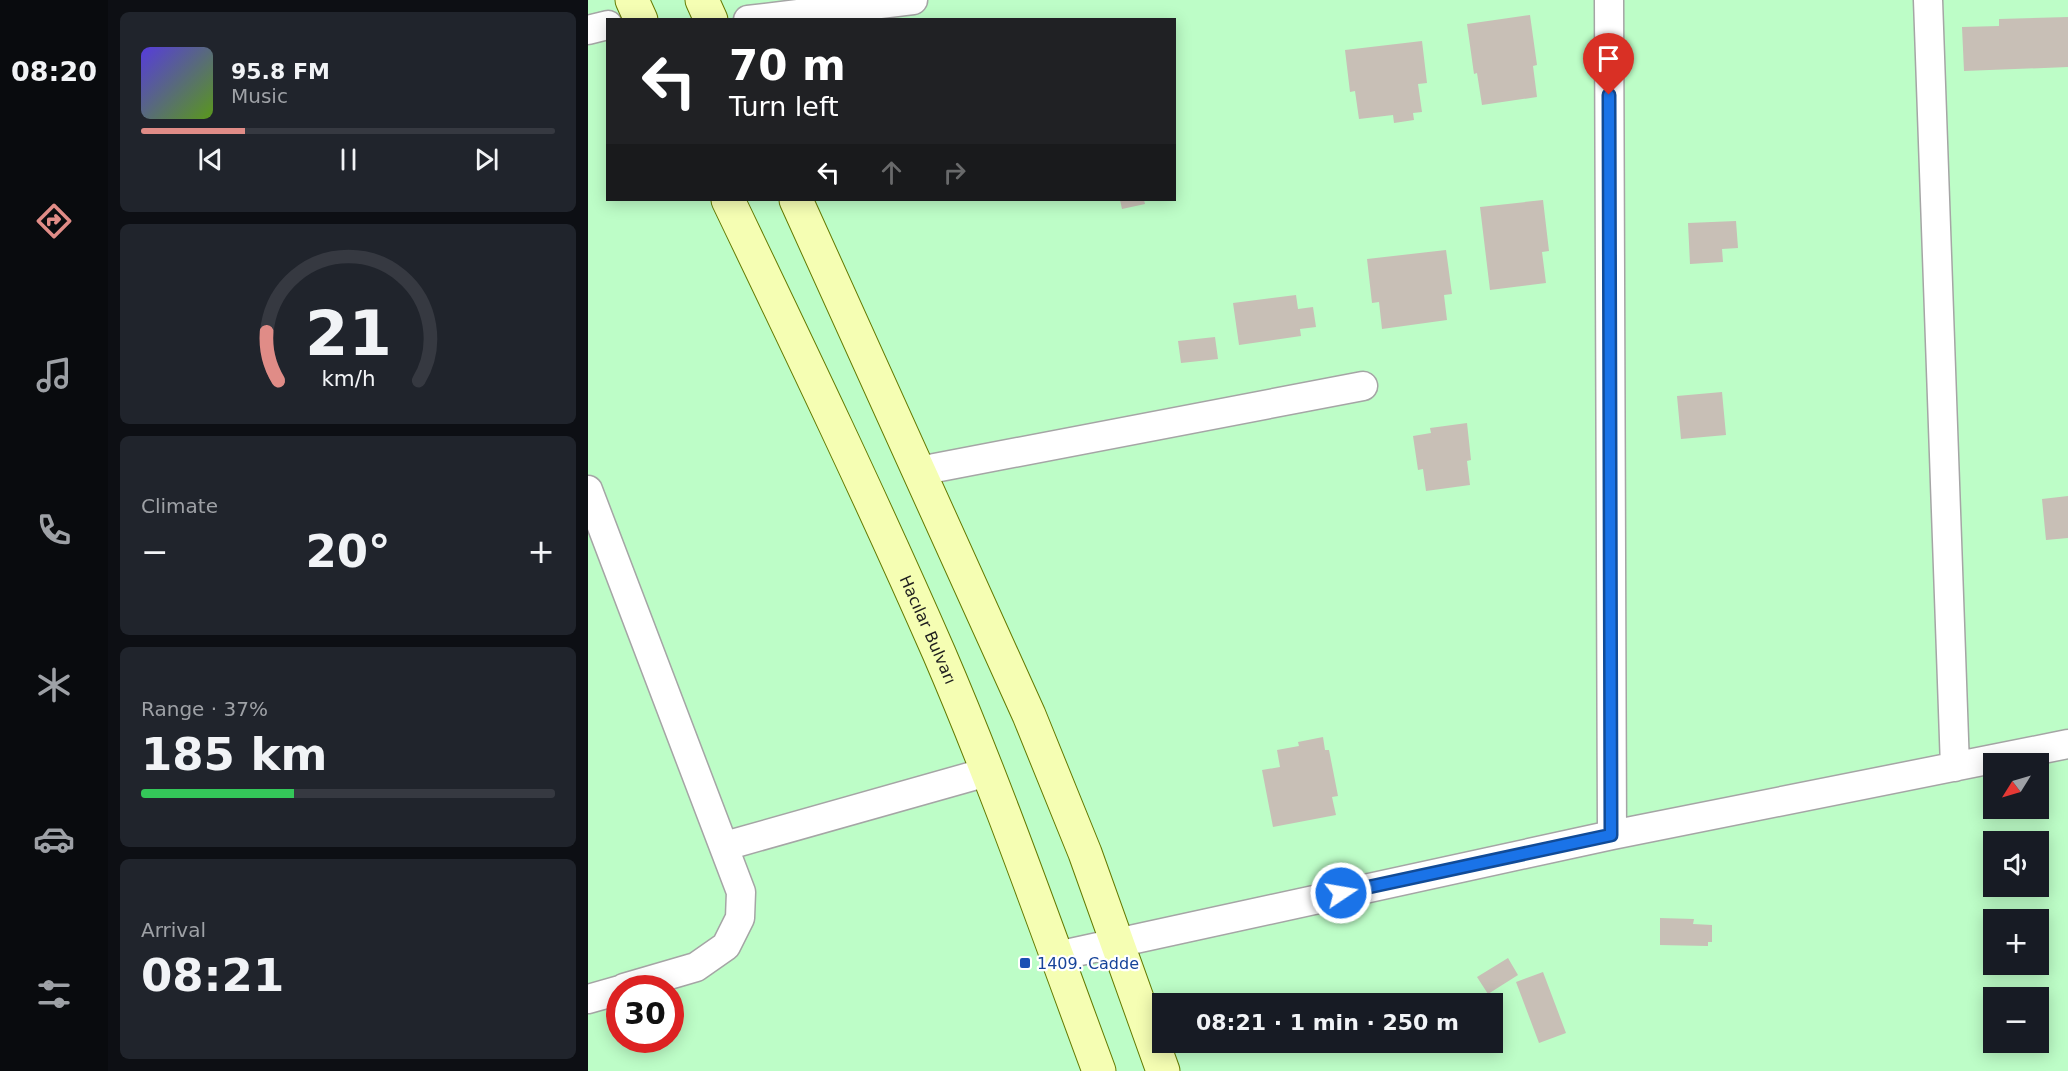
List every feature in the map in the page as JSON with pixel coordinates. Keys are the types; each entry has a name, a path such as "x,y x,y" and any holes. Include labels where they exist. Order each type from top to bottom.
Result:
{"main road":[{"path":"702,0 710,18"},
{"name":"Hacılar Bulvarı","path":"728,201 813,378 938,652 987,772 1099,1071"},
{"path":"796,201 1034,725 1068,810 1163,1071"}],"street":[{"path":"764,18 913,0"},
{"path":"1609,0 1611,835"},
{"path":"1928,0 1955,766"},
{"path":"588,30 606,26"},
{"path":"919,471 1363,386"},
{"path":"588,490 741,892 740,918 726,946 696,967 669,975"},
{"path":"1057,956 1116,941 1611,835 2068,744"},
{"path":"724,846 987,772"},
{"path":"588,999 606,994"}],"green space":[{"path":"588,0 2068,0 2068,1071 588,1071"}],"building":[{"path":"1530,15 1537,65 1533,66 1537,97 1482,105 1477,73 1474,74 1467,24"},
{"path":"2068,17 2068,67 1964,71 1962,27 1999,26 1999,19"},
{"path":"1422,41 1427,83 1418,84 1422,112 1413,113 1414,120 1394,123 1393,115 1359,119 1355,91 1350,92 1345,50"},
{"path":"1543,200 1549,251 1542,252 1546,283 1490,290 1480,207"},
{"path":"1120,201 1144,201 1145,204 1122,209"},
{"path":"1736,221 1738,248 1722,249 1723,262 1690,264 1688,223"},
{"path":"1446,250 1452,294 1444,295 1447,320 1382,329 1379,302 1372,303 1367,259"},
{"path":"1296,295 1298,309 1313,307 1316,327 1300,329 1301,336 1239,345 1233,303"},
{"path":"1215,337 1218,359 1181,363 1178,341"},
{"path":"1722,392 1726,435 1681,439 1677,396"},
{"path":"1467,423 1471,460 1467,461 1470,485 1426,491 1423,469 1418,470 1413,436 1431,433 1430,428"},
{"path":"2068,496 2068,538 2046,540 2042,499"},
{"path":"1323,737 1325,750 1329,750 1338,796 1332,797 1336,815 1273,827 1262,770 1280,767 1277,750 1299,746 1298,742"},
{"path":"1660,918 1694,919 1693,924 1712,925 1712,942 1708,942 1708,946 1660,945"},
{"path":"1508,958 1518,975 1490,993 1477,977"},
{"path":"1543,972 1566,1033 1539,1043 1516,982"}],"place":[{"name":"1409. Cadde","path":"1025,963"}],"route":[{"path":"1341,893 1611,835 1609,95"}]}
